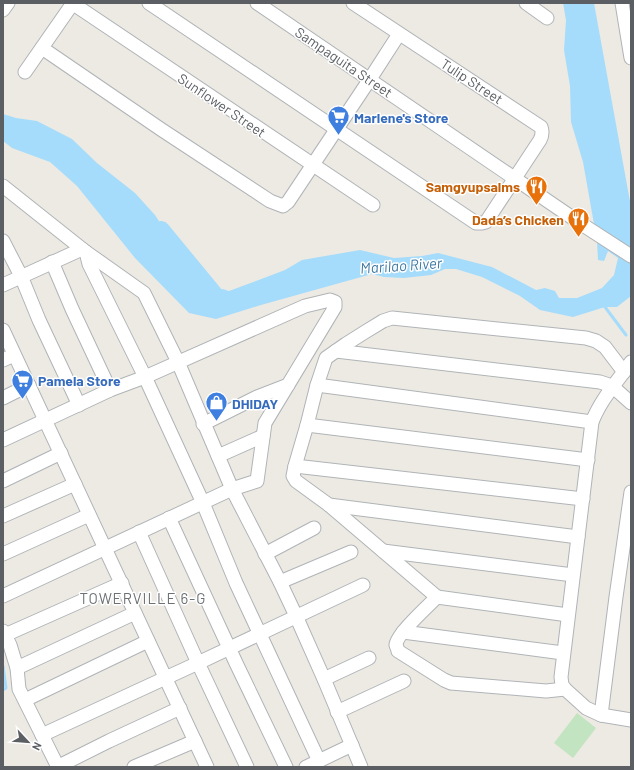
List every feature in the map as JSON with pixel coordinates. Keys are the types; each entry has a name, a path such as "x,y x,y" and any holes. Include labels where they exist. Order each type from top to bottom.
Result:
{"street":[{"path":"3,10 8,3"},
{"path":"25,72 72,3"},
{"name":"Sunflower Street","path":"72,3 373,205"},
{"path":"149,3 337,128 476,223 486,222 515,178"},
{"name":"Sampaguita Street","path":"257,3 583,225 631,256"},
{"name":"Tulip Street","path":"353,3 541,127 543,131 540,140 515,178"},
{"path":"526,3 547,18"},
{"path":"622,3 629,32 631,58"},
{"path":"42,48 156,126 270,201 283,206 288,202 399,34"},
{"path":"3,186 84,250 144,293 178,362 203,424 232,489 296,616 361,767"},
{"path":"3,241 21,276 39,320 79,405"},
{"path":"3,285 52,262 84,250"},
{"path":"84,250 89,264 145,377 203,503 236,583 319,761"},
{"path":"52,262 110,390"},
{"path":"3,440 110,390 145,377 305,306 330,300 335,302 335,307 265,423 257,480 232,489 3,596"},
{"path":"568,615 437,597 329,505 296,481 293,476 295,466 317,385 326,358 383,321 392,318 586,338 596,341 605,347 628,367 612,386 596,412 592,422 561,677 562,685 565,689 586,708 601,715 631,720"},
{"path":"3,330 9,358 29,385 207,767"},
{"path":"336,351 600,382 612,386 631,403"},
{"path":"3,398 29,385"},
{"path":"203,424 288,385"},
{"path":"317,385 592,422"},
{"path":"307,425 588,460"},
{"path":"218,456 263,436"},
{"path":"3,481 61,453"},
{"path":"295,466 583,499"},
{"path":"3,516 75,484"},
{"path":"601,715 631,492"},
{"path":"329,505 578,537"},
{"path":"3,554 89,515"},
{"path":"169,518 286,767"},
{"path":"265,554 314,528"},
{"path":"139,532 247,767"},
{"path":"383,551 573,575"},
{"path":"280,582 351,552"},
{"path":"122,583 5,640 16,668 19,689 58,767 109,741 180,708"},
{"path":"42,735 166,679 363,585"},
{"path":"437,597 403,632 396,645 398,651 451,683 546,691 565,689"},
{"path":"16,668 135,613"},
{"path":"403,632 563,653"},
{"path":"25,700 148,641"},
{"path":"324,679 369,658"},
{"path":"337,712 404,681"},
{"path":"134,767 195,741"},
{"path":"306,767 352,745"}],"green space":[{"path":"577,713 596,728 573,758 554,743"}],"water":[{"path":"563,3 594,3 631,207 631,296 617,307 605,307 573,317 540,310 520,296 482,277 456,269 445,269 431,275 404,278 384,277 372,274 216,319 189,313 135,258 77,186 50,162 12,148 3,141 3,114 16,118 37,121 72,139 97,163 135,193 155,215 195,276 213,288 229,291 285,270 302,260 360,250 394,258 438,253 492,267 536,290 545,288 555,291 559,298 577,298 602,288 614,275 618,258 608,251 604,261 598,260 597,241 583,162 571,122 570,86 564,50 566,20"}],"waterway":[{"name":"Marilao River","path":"161,230 217,298 222,298"},
{"path":"604,304 626,335"},
{"path":"3,666 6,688 3,690"}],"place":[{"name":"Marlene's Store","path":"338,136"},
{"name":"Samgyupsalms","path":"536,206"},
{"name":"Dada’s Chicken","path":"579,238"},
{"name":"Pamela Store","path":"22,400"},
{"name":"DHIDAY","path":"216,422"}],"district":[{"name":"TOWERVILLE 6-G","path":"143,598"}]}
